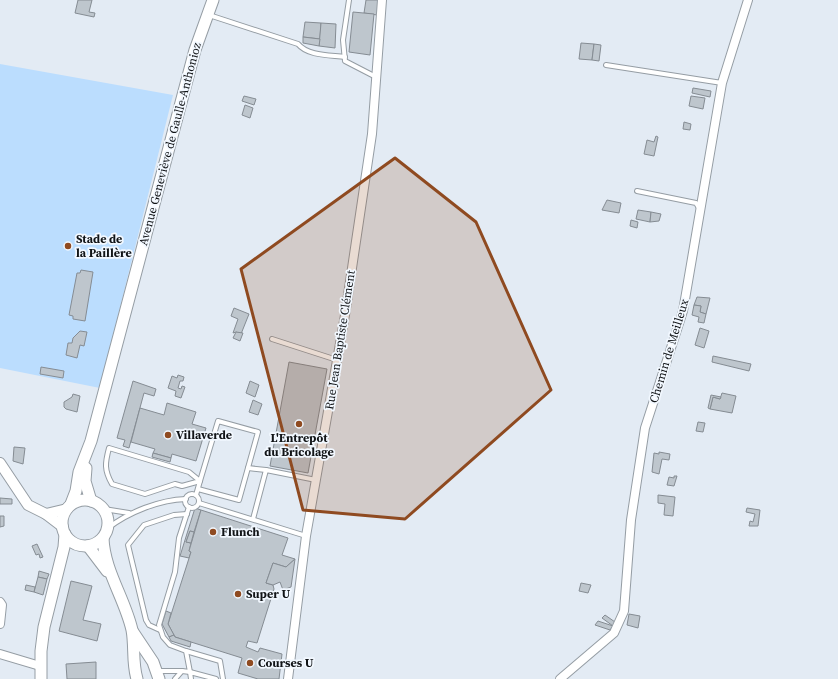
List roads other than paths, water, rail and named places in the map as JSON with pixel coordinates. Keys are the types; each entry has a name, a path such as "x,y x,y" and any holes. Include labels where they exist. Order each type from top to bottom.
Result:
{"main road":[{"name":"Avenue Geneviève de Gaulle-Anthonioz","path":"91,501 85,481 88,452 181,102 207,14 213,0"},
{"name":"Avenue Geneviève de Gaulle-Anthonioz","path":"69,507 76,491 79,472 88,452"},
{"path":"41,679 40,666 44,627 64,547 64,514 69,507 81,500 91,501 104,509 107,515 105,533 106,557 132,630 150,658 158,675"},
{"path":"64,530 68,539 83,545 115,583"},
{"path":"59,563 83,545 105,533"},
{"path":"132,630 134,673"},
{"path":"134,673 141,657 150,658"}],"street":[{"name":"Rue Jean Baptiste Clément","path":"288,679 306,536 337,360 372,134 382,0"},
{"name":"Chemin de Meilleux","path":"560,679 614,633 624,610 631,520 645,428 683,312 722,83 748,0"},
{"path":"0,463 3,474 28,505 46,514 64,530"},
{"path":"46,514 69,507"},
{"path":"0,602 2,605 0,624"},
{"path":"0,654 40,666"}],"lane":[{"path":"350,0 343,40 345,61 376,77"},
{"path":"207,14 298,44 302,49 311,52 345,57"},
{"path":"606,65 722,83"},
{"path":"637,191 696,202 701,210"},
{"path":"272,339 337,360"},
{"path":"198,489 239,500 258,432 218,421 196,495 199,503"},
{"path":"109,448 189,472 200,481 182,486 175,484 145,494 112,484 106,473 104,463 109,448"},
{"path":"248,468 317,480"},
{"path":"253,519 266,470"},
{"path":"186,500 190,495 196,495"},
{"path":"105,533 129,513 174,500 186,500"},
{"path":"186,500 186,504 189,507 179,538 175,572 159,625 160,630 170,645 220,661 223,679"},
{"path":"199,503 306,536"},
{"path":"189,507 195,507 199,503"},
{"path":"104,509 129,513"},
{"path":"160,630 149,625 146,620 128,545 144,525 174,515 187,514"},
{"path":"186,651 191,679"},
{"path":"175,679 182,672"},
{"path":"158,675 190,672 216,679"}],"place":[{"name":"Stade de la Paillère","path":"68,246"},
{"name":"L'Entrepôt du Bricolage","path":"299,424"},
{"name":"Villaverde","path":"168,435"},
{"name":"Flunch","path":"213,532"},
{"name":"Super U","path":"238,594"},
{"name":"Courses U","path":"250,663"}]}
